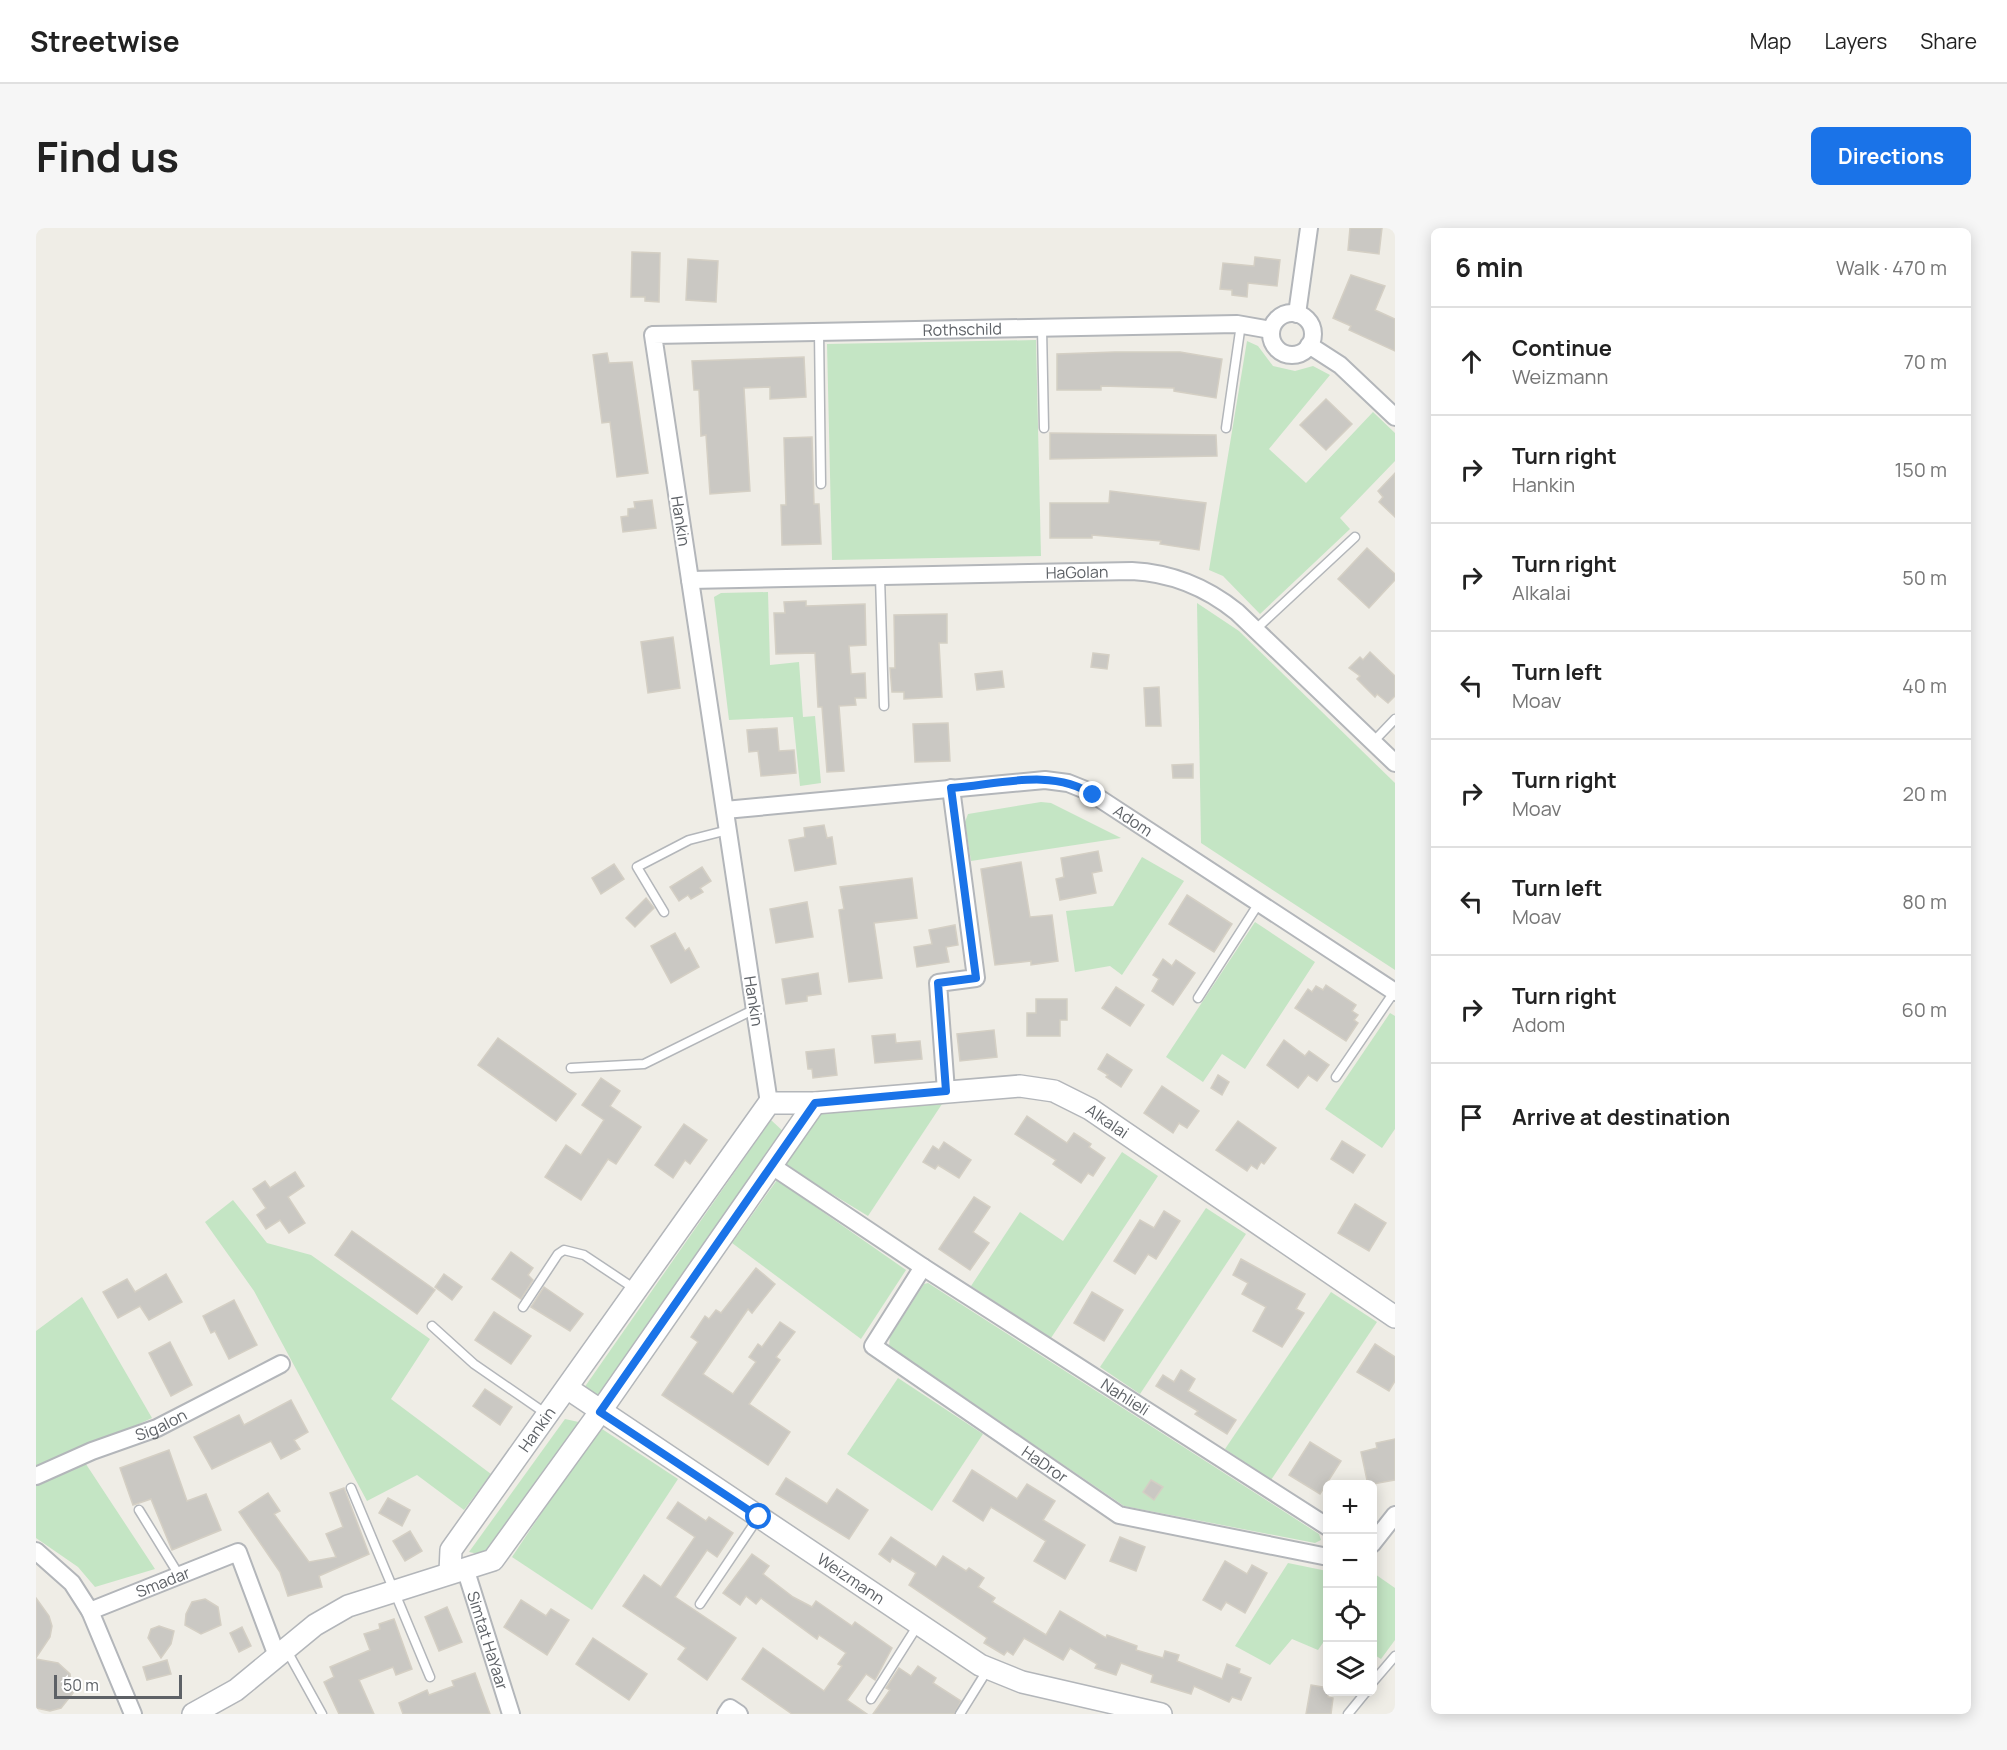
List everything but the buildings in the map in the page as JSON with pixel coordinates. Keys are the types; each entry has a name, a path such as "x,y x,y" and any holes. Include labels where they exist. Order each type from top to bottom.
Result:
{"street":[{"path":"1297,314 1309,228"},
{"path":"1297,314 1306,319 1311,327 1312,336 1309,345 1296,354 1283,353 1274,344 1271,330 1281,316 1297,314"},
{"name":"Rothschild","path":"653,335 1240,324 1271,330"},
{"name":"Hankin","path":"458,1570 452,1550 769,1103 653,335"},
{"path":"1309,345 1340,364 1395,417"},
{"name":"HaGolan","path":"690,580 1151,573 1179,579 1210,592 1256,629 1395,763"},
{"name":"Adom","path":"725,810 1045,780 1073,784 1088,791 1394,992"},
{"path":"946,1091 938,983 976,978 951,788"},
{"name":"Alkalai","path":"769,1103 815,1103 1029,1086 1054,1091 1076,1100 1395,1317"},
{"path":"199,1713 236,1690 315,1625 348,1606 492,1560 600,1412 815,1103"},
{"name":"Nahlieli","path":"772,1166 923,1267 1323,1524"},
{"name":"HaDror","path":"923,1267 873,1346 1119,1515 1323,1556"},
{"name":"Sigalon","path":"36,1476 92,1451 157,1428 281,1364"},
{"name":"Weizmann","path":"567,1388 918,1625 988,1669 1022,1682 1131,1711 1161,1714"},
{"path":"1377,1538 1395,1515"},
{"path":"36,1551 72,1583 90,1611 132,1714"},
{"name":"Smadar","path":"90,1611 238,1552 282,1652"},
{"name":"Simtat HaYaar","path":"458,1570 511,1714"},
{"path":"726,1714 730,1708 740,1714"}],"lane":[{"path":"1226,428 1240,324"},
{"path":"1042,328 1044,428"},
{"path":"819,332 821,484"},
{"path":"1256,629 1355,537"},
{"path":"880,576 884,706"},
{"path":"1373,742 1395,719"},
{"path":"664,912 637,867 689,840 728,830"},
{"path":"1198,998 1259,903"},
{"path":"1336,1077 1394,992"},
{"path":"571,1068 644,1064 755,1009"},
{"path":"524,1307 558,1254 564,1250 584,1255 637,1290"},
{"path":"432,1326 474,1364 548,1415"},
{"path":"351,1488 430,1677"},
{"path":"139,1510 178,1575"},
{"path":"700,1604 759,1517"},
{"path":"871,1699 918,1625"},
{"path":"282,1652 322,1714"},
{"path":"1377,1677 1395,1656"},
{"path":"960,1714 988,1669"},
{"path":"1347,1714 1363,1696"}],"green space":[{"path":"1036,340 1041,556 832,560 827,344"},
{"path":"1247,341 1258,346 1273,366 1295,371 1313,366 1330,375 1269,449 1306,483 1373,412 1395,433 1395,461 1340,518 1350,529 1260,614 1223,576 1209,570"},
{"path":"768,592 770,665 799,662 803,717 815,716 821,783 800,786 793,717 729,720 714,597 721,593"},
{"path":"1197,603 1239,631 1395,783 1395,970 1201,843"},
{"path":"1041,802 1051,803 1121,838 971,861 965,822 968,814"},
{"path":"1142,857 1184,881 1122,975 1110,966 1075,972 1066,911 1113,906"},
{"path":"1255,922 1315,962 1245,1069 1222,1054 1203,1082 1166,1057"},
{"path":"1390,1013 1395,1016 1395,1129 1382,1148 1325,1109"},
{"path":"942,1104 868,1216 781,1163 817,1114"},
{"path":"771,1120 786,1134 600,1399 584,1388"},
{"path":"1122,1152 1158,1176 1051,1338 971,1286 1020,1212 1063,1241"},
{"path":"777,1180 906,1270 861,1339 732,1243"},
{"path":"233,1200 267,1243 311,1255 430,1339 391,1399 491,1474 464,1510 417,1475 367,1501 254,1291 205,1222"},
{"path":"1206,1208 1246,1234 1140,1394 1100,1367"},
{"path":"928,1283 1319,1534 1321,1540 1315,1543 1124,1506 889,1346 890,1337 924,1284"},
{"path":"1331,1292 1377,1322 1271,1480 1225,1449"},
{"path":"82,1297 152,1418 78,1452 155,1569 95,1587 78,1567 36,1538 36,1331"},
{"path":"898,1378 983,1434 932,1511 847,1454"},
{"path":"565,1419 583,1423 488,1556 469,1552"},
{"path":"599,1427 678,1479 592,1610 512,1557"},
{"path":"1288,1563 1323,1570 1323,1643 1318,1650 1292,1639 1270,1665 1235,1646"},
{"path":"1377,1575 1395,1588 1395,1640 1381,1659 1377,1656"}],"route":[{"path":"759,1517 600,1412 815,1103 946,1091 938,983 976,978 951,788 1054,780 1073,784 1093,795"}]}
